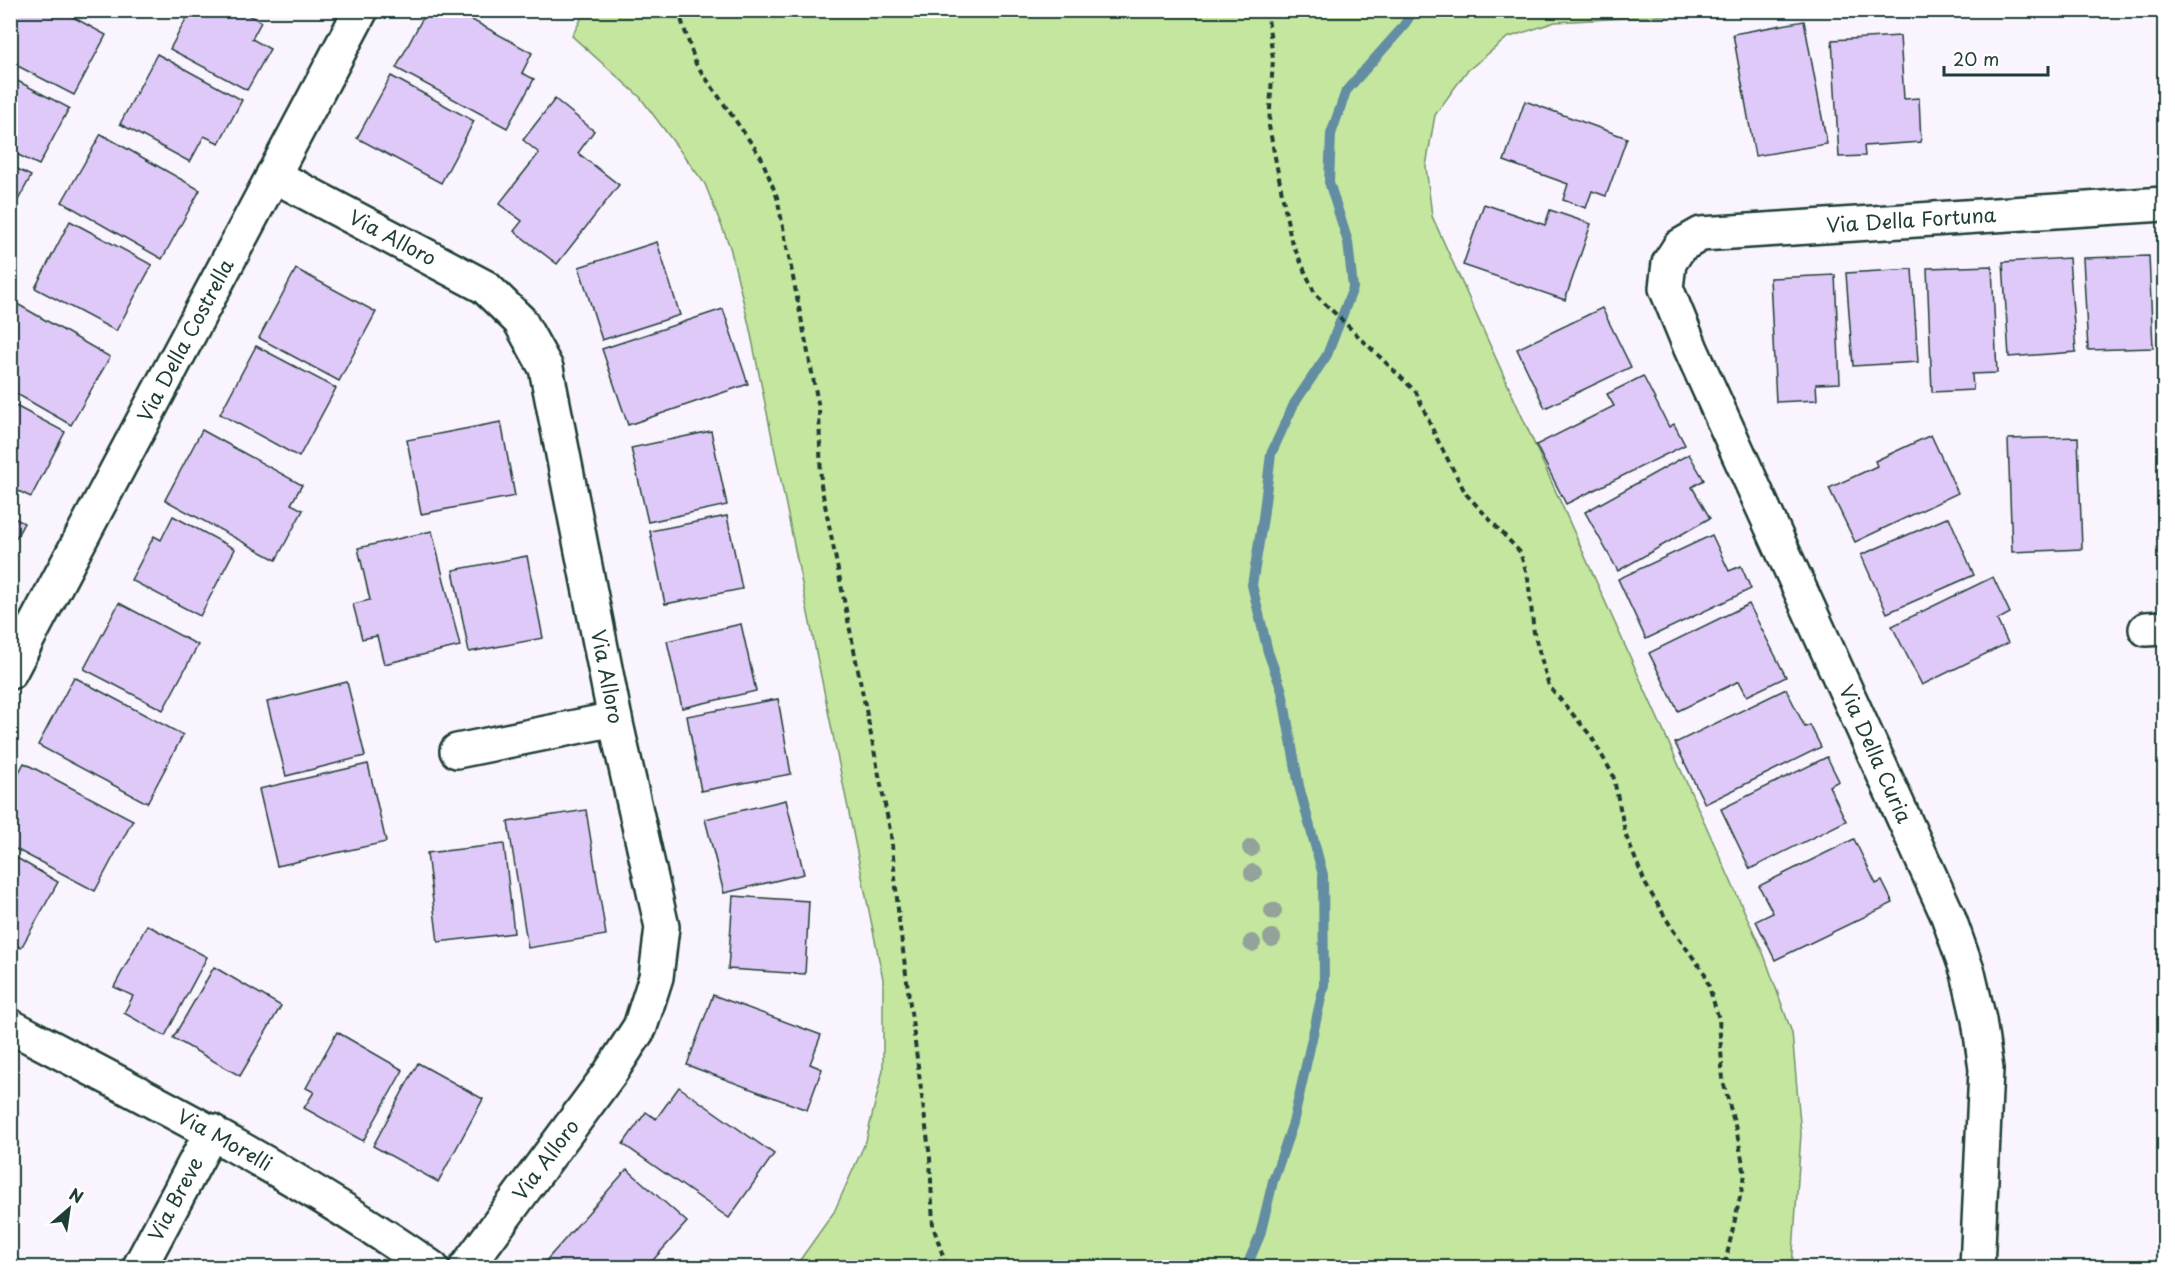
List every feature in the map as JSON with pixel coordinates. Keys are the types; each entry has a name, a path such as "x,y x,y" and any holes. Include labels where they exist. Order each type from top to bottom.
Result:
{"street":[{"name":"Via Della Costrella","path":"10,672 362,10"},
{"name":"Via Alloro","path":"273,175 485,287 520,321 546,368 615,719 662,927 656,977 640,1027 610,1073 466,1268"},
{"name":"Via Della Fortuna","path":"1669,263 1680,246 1701,234 2164,204"},
{"name":"Via Della Curia","path":"1669,263 1666,288 1687,339 1948,916 1968,973 1979,1020 1986,1070 1977,1268"},
{"path":"457,752 615,719"},
{"name":"Via Morelli","path":"10,1026 212,1131 391,1238 432,1268"},
{"name":"Via Breve","path":"139,1268 212,1131"}],"path":[{"path":"678,10 696,64 761,157 777,197 819,408 821,485 891,835 899,920 930,1158 933,1226 947,1268"},
{"path":"1267,10 1273,59 1269,126 1291,240 1315,294 1416,392 1434,433 1466,494 1520,552 1528,578 1534,633 1549,686 1591,736 1613,775 1626,836 1646,885 1673,930 1705,974 1719,1019 1723,1081 1745,1175 1724,1268"}],"green space":[{"path":"586,10 1753,11 1555,22 1507,38 1466,72 1435,115 1426,166 1432,216 1764,955 1792,1033 1801,1134 1792,1267 795,1267 834,1212 866,1141 883,1070 883,979 749,325 730,247 705,184 640,97 572,36"}],"building":[{"path":"10,10 60,10 106,35 74,95 10,62"},
{"path":"78,10 94,10 90,18"},
{"path":"191,10 240,10 261,22 252,39 270,49 247,90 170,49"},
{"path":"427,10 454,10 532,53 522,73 534,79 507,128 396,68"},
{"path":"1804,21 1827,144 1755,156 1733,34"},
{"path":"1900,36 1904,99 1919,98 1921,142 1864,146 1865,156 1839,157 1832,40"},
{"path":"157,54 242,100 219,143 204,136 190,162 120,124"},
{"path":"391,76 474,121 441,183 357,138"},
{"path":"10,77 69,108 39,165 10,151"},
{"path":"555,99 594,131 578,153 619,185 557,264 514,231 522,221 499,204 539,153 523,140"},
{"path":"1525,101 1627,138 1606,196 1592,191 1586,208 1563,200 1568,184 1504,161"},
{"path":"101,134 200,190 162,259 62,202"},
{"path":"10,165 31,176 10,215"},
{"path":"1484,204 1545,225 1550,210 1591,224 1565,300 1463,265"},
{"path":"70,221 152,265 116,331 35,288"},
{"path":"657,242 680,315 602,340 579,267"},
{"path":"2149,256 2153,348 2088,350 2083,258"},
{"path":"2069,258 2076,352 2009,357 2003,262"},
{"path":"1992,266 1997,373 1972,374 1973,390 1932,392 1927,268"},
{"path":"296,269 376,312 339,381 259,338"},
{"path":"1912,269 1918,362 1853,366 1846,273"},
{"path":"1835,275 1840,383 1816,384 1817,400 1776,402 1770,278"},
{"path":"12,301 110,357 71,425 10,390 10,304"},
{"path":"1602,308 1631,367 1545,408 1517,349"},
{"path":"723,309 748,384 628,425 602,349"},
{"path":"256,346 336,388 299,457 220,414"},
{"path":"1643,376 1669,427 1674,424 1685,445 1566,504 1536,445 1614,406 1607,394"},
{"path":"10,403 65,432 31,497 10,487"},
{"path":"501,422 515,496 421,514 407,440"},
{"path":"202,430 302,485 291,504 303,510 276,560 165,500"},
{"path":"711,431 727,505 648,522 631,448"},
{"path":"1931,435 1958,493 1855,542 1829,488 1877,466 1875,461"},
{"path":"2078,437 2082,549 2012,552 2008,439"},
{"path":"1689,454 1704,480 1692,487 1710,518 1618,571 1585,512"},
{"path":"10,516 24,523 10,549"},
{"path":"173,516 235,549 200,616 131,580 154,536 161,540"},
{"path":"727,516 742,589 665,604 650,531"},
{"path":"1949,517 1974,575 1887,613 1861,555"},
{"path":"432,531 460,646 384,664 377,636 362,639 353,604 370,600 358,548"},
{"path":"1712,535 1729,571 1741,566 1751,589 1646,639 1618,579"},
{"path":"527,556 543,638 469,652 453,570"},
{"path":"1993,577 2010,613 1997,620 2008,643 1922,685 1892,626"},
{"path":"119,603 198,645 163,710 84,669"},
{"path":"1749,604 1786,677 1747,696 1739,681 1678,711 1649,653"},
{"path":"741,624 756,691 682,708 667,641"},
{"path":"74,677 183,735 147,803 38,745"},
{"path":"347,682 365,756 286,776 267,702"},
{"path":"1786,689 1805,727 1810,725 1821,747 1705,804 1675,743"},
{"path":"778,699 791,774 701,791 687,716"},
{"path":"1827,757 1839,781 1829,786 1846,821 1750,869 1721,809"},
{"path":"24,763 133,820 95,891 10,846 10,789"},
{"path":"368,764 386,842 277,866 259,789"},
{"path":"786,800 804,874 724,893 705,819"},
{"path":"586,810 606,935 528,948 508,822"},
{"path":"1854,839 1876,884 1882,881 1893,903 1775,960 1756,921 1773,913 1759,886"},
{"path":"504,844 514,933 438,942 427,853"},
{"path":"10,854 58,882 21,948 10,942"},
{"path":"733,896 809,901 805,974 728,969"},
{"path":"147,925 207,957 165,1036 124,1013 133,996 114,987"},
{"path":"214,967 281,1006 240,1076 173,1038"},
{"path":"713,995 821,1035 810,1064 822,1069 807,1110 687,1065"},
{"path":"337,1032 403,1070 363,1141 304,1108 314,1092 306,1088"},
{"path":"418,1063 483,1099 438,1182 373,1146"},
{"path":"679,1087 774,1154 729,1218 623,1144 646,1112 656,1119"},
{"path":"627,1169 687,1222 646,1268 547,1268 543,1264"},
{"path":"710,1259 718,1268 701,1268"}],"waterway":[{"path":"1246,1268 1260,1235 1273,1181 1293,1123 1324,985 1323,875 1299,786 1282,691 1268,652 1252,585 1271,454 1294,404 1327,355 1353,288 1348,242 1329,182 1331,134 1346,91 1402,28 1414,10"}]}
